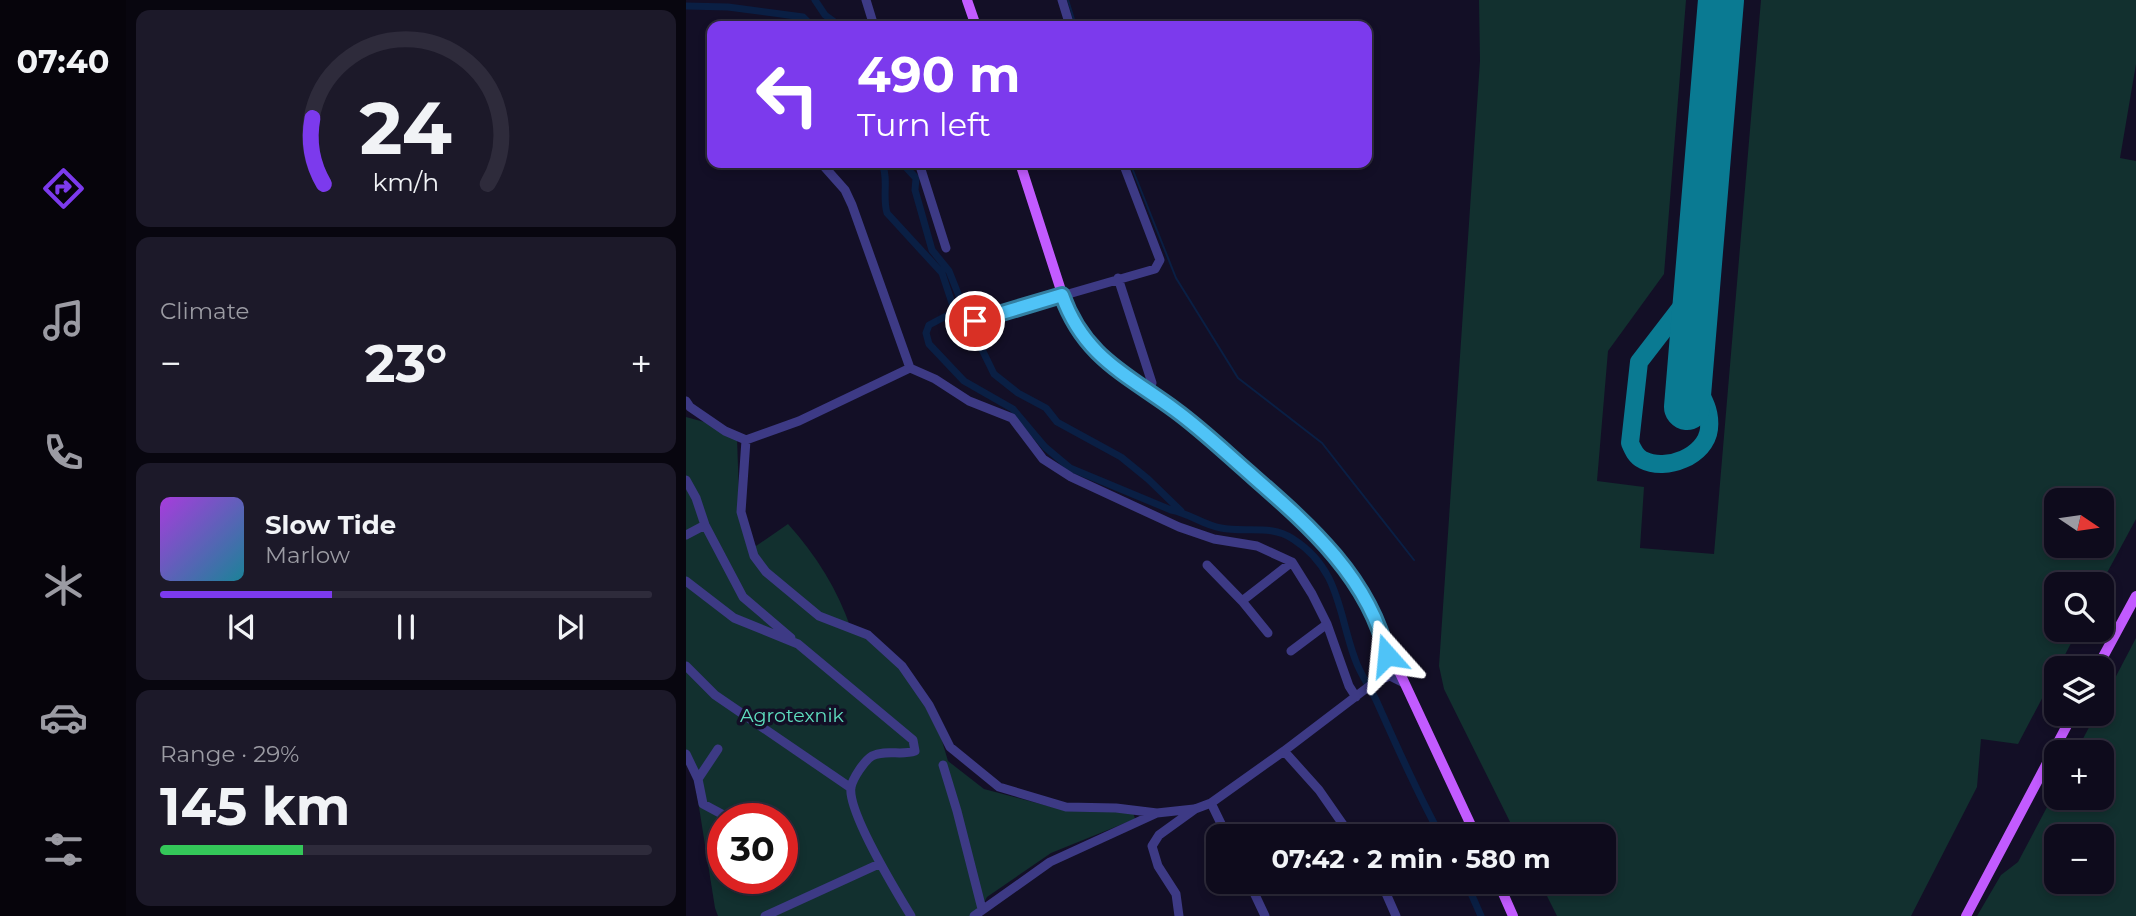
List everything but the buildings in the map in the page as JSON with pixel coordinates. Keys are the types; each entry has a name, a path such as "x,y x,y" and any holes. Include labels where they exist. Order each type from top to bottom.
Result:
{"main road":[{"path":"967,0 974,21"},
{"path":"1022,168 1073,322 1090,346 1107,362 1194,425 1321,538 1356,584 1470,824"},
{"path":"2104,656 2136,596"},
{"path":"1966,916 2067,726"},
{"path":"1503,894 1513,916"}],"street":[{"path":"866,0 872,21"},
{"path":"1062,0 1068,21"},
{"path":"825,168 845,190 852,205 910,368 935,379 969,401 1012,418 1043,459 1070,477 1179,527 1214,539 1257,546 1292,562 1327,624 1349,686 1359,695"},
{"path":"921,168 946,248"},
{"path":"975,321 1155,269 1160,260 1125,168"},
{"path":"1118,278 1152,383 1148,391"},
{"path":"686,401 690,407 725,431 746,440 799,421 910,368"},
{"path":"746,440 741,512 754,556 766,572 819,615 868,635 902,666 929,705 950,747 999,787 1066,807 1116,808 1157,813 1195,809 1211,803 1376,681 1390,676 1399,679 1406,687"},
{"path":"686,480 696,498 705,525 743,597 913,740 915,751 908,754 876,754 868,758 851,788 853,804 879,864 911,916"},
{"path":"686,535 705,525"},
{"path":"1242,601 1292,562"},
{"path":"1207,565 1268,633"},
{"path":"686,581 734,618 798,644"},
{"path":"1291,651 1327,624"},
{"path":"1376,681 1387,659 1383,637"},
{"path":"686,667 715,695 851,788"},
{"path":"698,779 718,749"},
{"path":"1284,751 1319,790 1343,824"},
{"path":"686,754 698,779 703,804 707,806"},
{"path":"943,765 982,909"},
{"path":"1211,803 1221,824"},
{"path":"1179,916 1176,894 1157,866 1153,846 1159,835 1195,809"},
{"path":"974,916 1050,862 1157,813"},
{"path":"765,916 879,864"},
{"path":"1255,894 1265,916"},
{"path":"1386,894 1396,916"}],"green space":[{"path":"1479,0 1686,0 1664,274 1608,351 1597,481 1644,487 1640,548 1714,554 1761,0 2136,0 2136,64 2120,158 2136,161 2136,519 2107,572 2044,572 2044,642 2072,642 2064,656 2044,656 2044,695 2018,744 1981,739 1977,787 1911,916 1557,916 1546,894 1616,894 1616,824 1511,824 1444,689 1439,666 1480,61"},
{"name":"Agrotexnik","path":"686,417 708,423 737,438 740,524 756,546 788,524 825,574 840,600 851,629 873,642 899,667 923,700 940,734 948,761 984,789 1052,807 1133,812 1135,819 1051,853 987,897 973,916 718,916 713,894 798,894 798,803 707,803 707,858 692,763 686,755"},
{"path":"2136,638 2136,916 1977,916 2001,875 2018,862 2045,810 2114,810 2114,740 2082,740 2090,726 2114,726 2114,680"}],"waterway":[{"path":"815,0 825,15 833,21"},
{"path":"1068,0 1074,21"},
{"path":"686,6 728,7 803,17 807,21"},
{"path":"883,168 887,213 942,273 953,306 950,314 929,325 926,333 929,344 964,381 1013,409 1045,447 1070,468 1214,526 1285,534 1320,564 1335,593 1357,665 1435,824"},
{"path":"907,168 916,178 915,190 932,250 949,271 994,374 1018,393 1046,408 1057,422 1121,457 1181,511"},
{"path":"1132,168 1176,278 1238,378 1322,443 1414,560"},
{"path":"1471,894 1481,916"}],"taxiway":[{"path":"1690,367 1708,412 1709,429 1706,439 1693,454 1673,463 1643,460 1630,443 1639,362 1689,297 1698,277"}],"runway":[{"path":"1687,407 1721,0"}],"route":[{"path":"975,321 1062,295 1079,332 1094,351 1194,425 1326,544 1363,596 1383,637 1387,655"}]}
